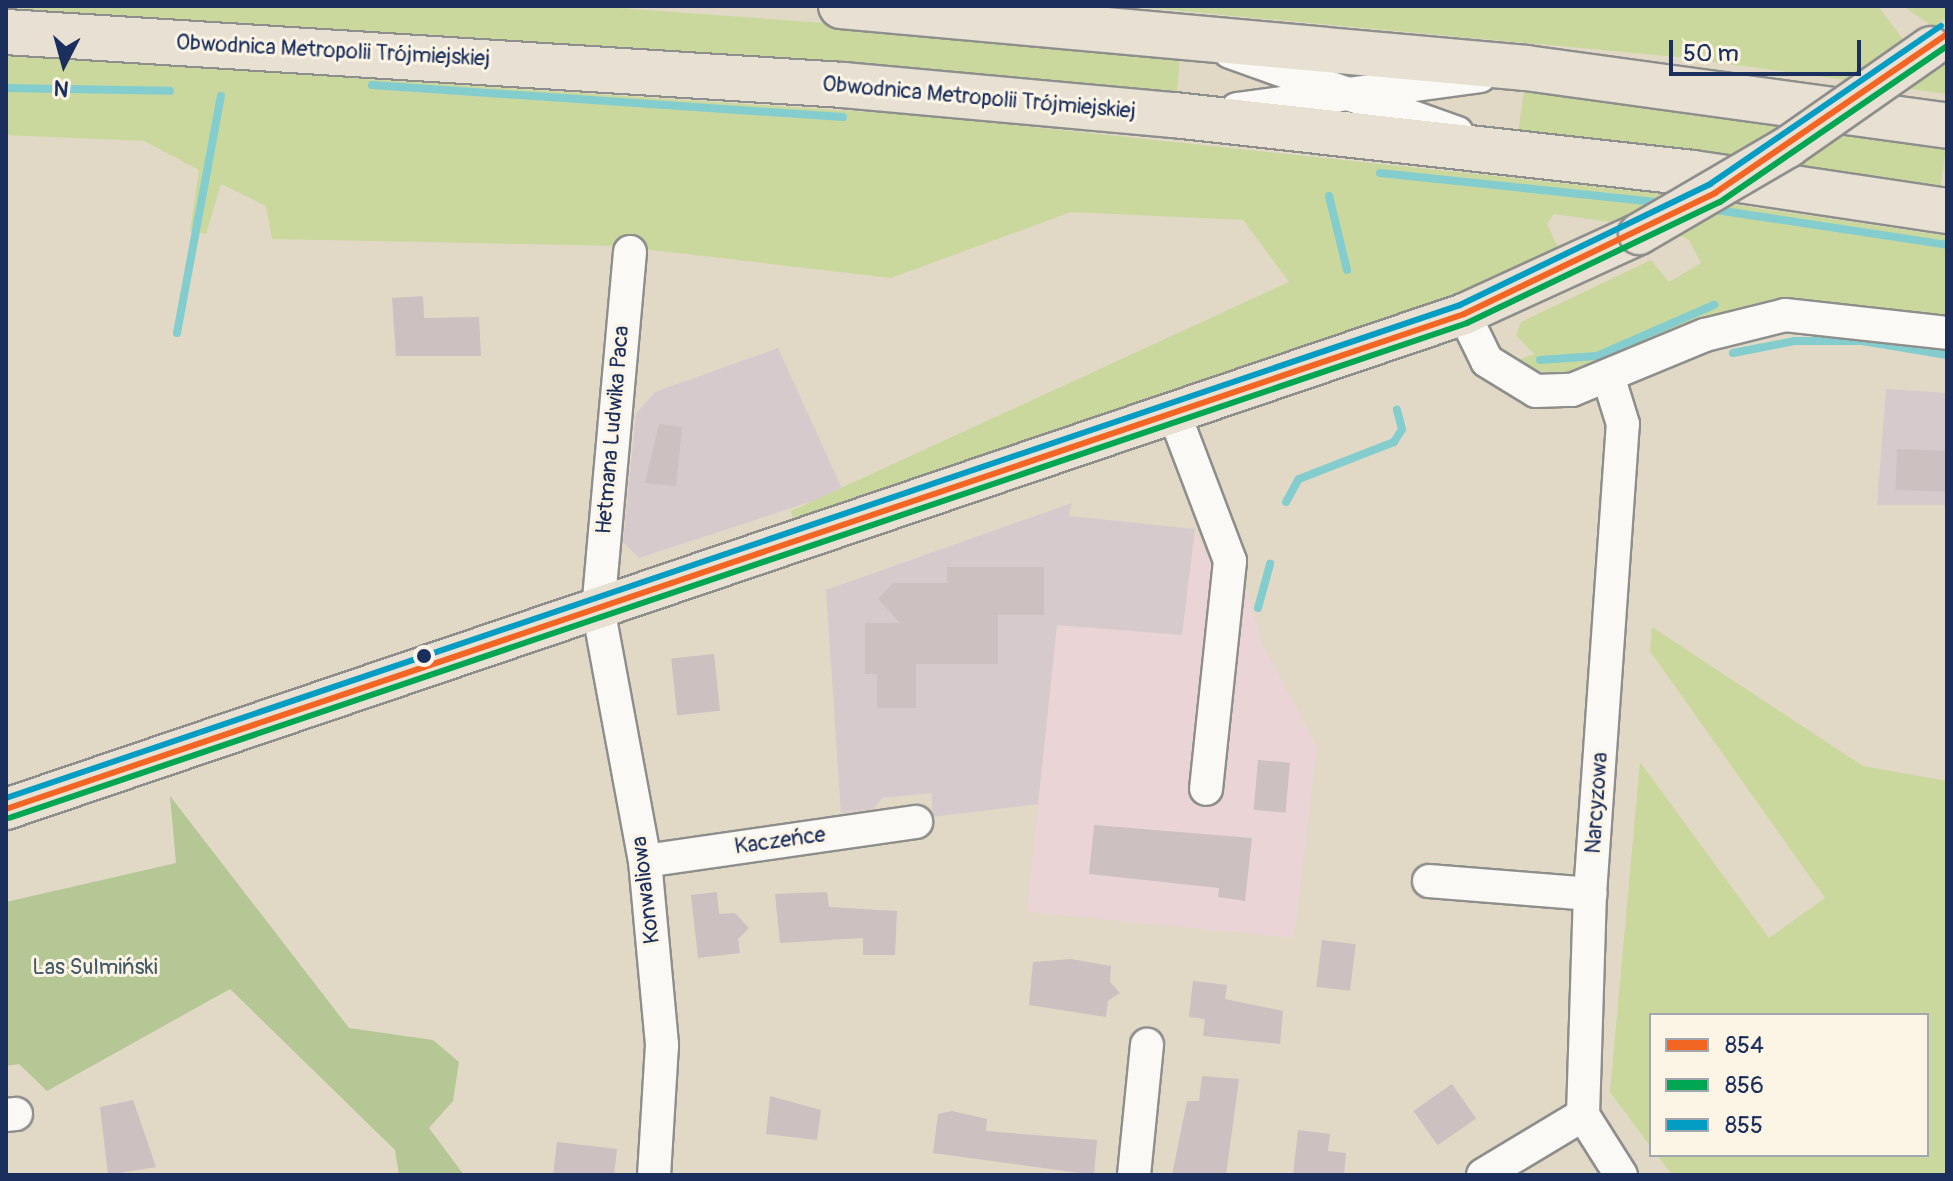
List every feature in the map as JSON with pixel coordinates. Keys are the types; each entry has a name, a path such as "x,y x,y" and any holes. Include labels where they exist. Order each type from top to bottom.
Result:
{"highway":[{"path":"841,6 1182,33 1526,68 1947,126"},
{"name":"Obwodnica Metropolii Trójmiejskiej","path":"6,32 796,82 1174,115 1517,152 1947,211"}],"main road":[{"path":"6,809 1175,416 1464,314 1639,234 1788,147 1939,41"}],"street":[{"path":"1182,33 1346,98 1517,152"},
{"path":"1174,115 1346,98 1526,68"},
{"name":"Hetmana Ludwika Paca","path":"598,608 630,252"},
{"path":"1464,314 1477,348 1501,377 1536,391 1609,379 1705,335 1785,315 1947,333"},
{"name":"Narcyzowa","path":"1583,1115 1590,894 1623,438 1609,379"},
{"path":"1175,416 1230,561 1206,789"},
{"name":"Konwaliowa","path":"598,608 645,861 662,1045 654,1175"},
{"name":"Kaczeńce","path":"645,861 916,822"},
{"path":"1429,881 1590,894"},
{"path":"1134,1175 1147,1045"},
{"path":"1483,1175 1583,1115 1621,1175"}],"shaded area":[{"path":"778,348 843,491 639,558 623,542 636,414 655,392"},
{"path":"1886,389 1947,393 1947,505 1877,505"},
{"path":"1072,503 1069,516 1195,529 1182,635 1057,625 1038,804 932,817 932,793 882,798 874,809 841,813 826,590"},
{"path":"1195,529 1207,555 1248,593 1261,641 1317,747 1294,938 1027,912 1057,625 1182,635"}],"green space":[{"path":"6,6 592,6 1181,49 1176,99 6,16"},
{"path":"1128,6 1878,6 1903,39 1891,49 1947,67 1947,94 1677,57"},
{"path":"1903,6 1947,6 1947,17 1935,28"},
{"path":"6,55 928,116 1655,193 1947,236 1947,323 1828,304 1572,374 1538,371 1516,361 1534,354 1516,335 1521,322 1651,260 1669,282 1701,263 1689,240 1630,214 1610,222 1554,214 1547,224 1561,254 1542,265 797,531 791,511 1289,282 1243,220 1071,212 891,278 618,246 272,239 266,206 221,184 206,234 190,231 199,170 144,141 6,135"},
{"path":"1525,83 1947,142 1939,196 1517,136"},
{"path":"1652,627 1863,766 1947,781 1947,1175 1672,1175 1658,1157 1929,1157 1929,1013 1649,1013 1649,1144 1610,1092 1640,762 1769,938 1825,898 1650,651"},
{"name":"Las Sulmiński","path":"170,796 349,1028 433,1040 459,1062 453,1101 429,1128 464,1175 399,1175 395,1150 230,989 47,1091 19,1064 6,1066 6,902 176,863"}],"building":[{"path":"423,296 424,318 479,317 481,356 396,356 392,298"},
{"path":"659,424 682,427 676,486 645,483"},
{"path":"1897,449 1947,451 1946,492 1896,490"},
{"path":"947,567 1044,567 1044,615 998,615 998,664 916,664 916,708 877,708 877,674 865,674 865,623 900,623 878,599 893,583 947,583"},
{"path":"714,654 720,711 677,715 671,658"},
{"path":"1258,760 1290,763 1286,813 1254,810"},
{"path":"1094,825 1252,838 1245,901 1218,897 1219,888 1089,874"},
{"path":"717,892 719,914 735,913 749,928 738,939 740,953 698,958 691,895"},
{"path":"827,892 829,907 897,911 895,955 863,955 863,938 780,943 775,894"},
{"path":"1322,940 1356,944 1350,991 1316,987"},
{"path":"1071,959 1111,966 1110,982 1120,993 1108,1001 1106,1017 1029,1005 1033,962"},
{"path":"1193,981 1227,985 1225,999 1283,1011 1280,1044 1203,1036 1205,1019 1189,1017"},
{"path":"1202,1076 1239,1079 1226,1175 1172,1175 1187,1101 1199,1101"},
{"path":"1452,1084 1476,1118 1438,1145 1413,1111"},
{"path":"770,1096 821,1110 817,1140 766,1134"},
{"path":"133,1100 156,1167 108,1175 100,1107"},
{"path":"952,1111 987,1119 986,1131 1097,1140 1094,1175 933,1153 938,1114"},
{"path":"1298,1130 1330,1134 1328,1151 1346,1153 1344,1175 1293,1175"},
{"path":"557,1142 617,1149 614,1175 553,1175"}],"waterway":[{"path":"372,85 843,117"},
{"path":"6,88 170,91"},
{"path":"177,333 221,96"},
{"path":"1380,173 1665,203"},
{"path":"1329,196 1347,270"},
{"path":"1710,209 1947,245"},
{"path":"1540,360 1597,356 1714,305"},
{"path":"1733,353 1795,341 1862,341 1947,355"},
{"path":"1286,502 1299,479 1394,442 1402,429 1397,410"},
{"path":"1258,608 1270,564"}],"transit line":[{"name":"855","path":"6,798 1460,305 1710,184 1941,26"},
{"name":"854","path":"6,809 1464,314 1715,193 1947,34"},
{"name":"856","path":"9,818 1467,323 1720,202 1947,46"}]}
